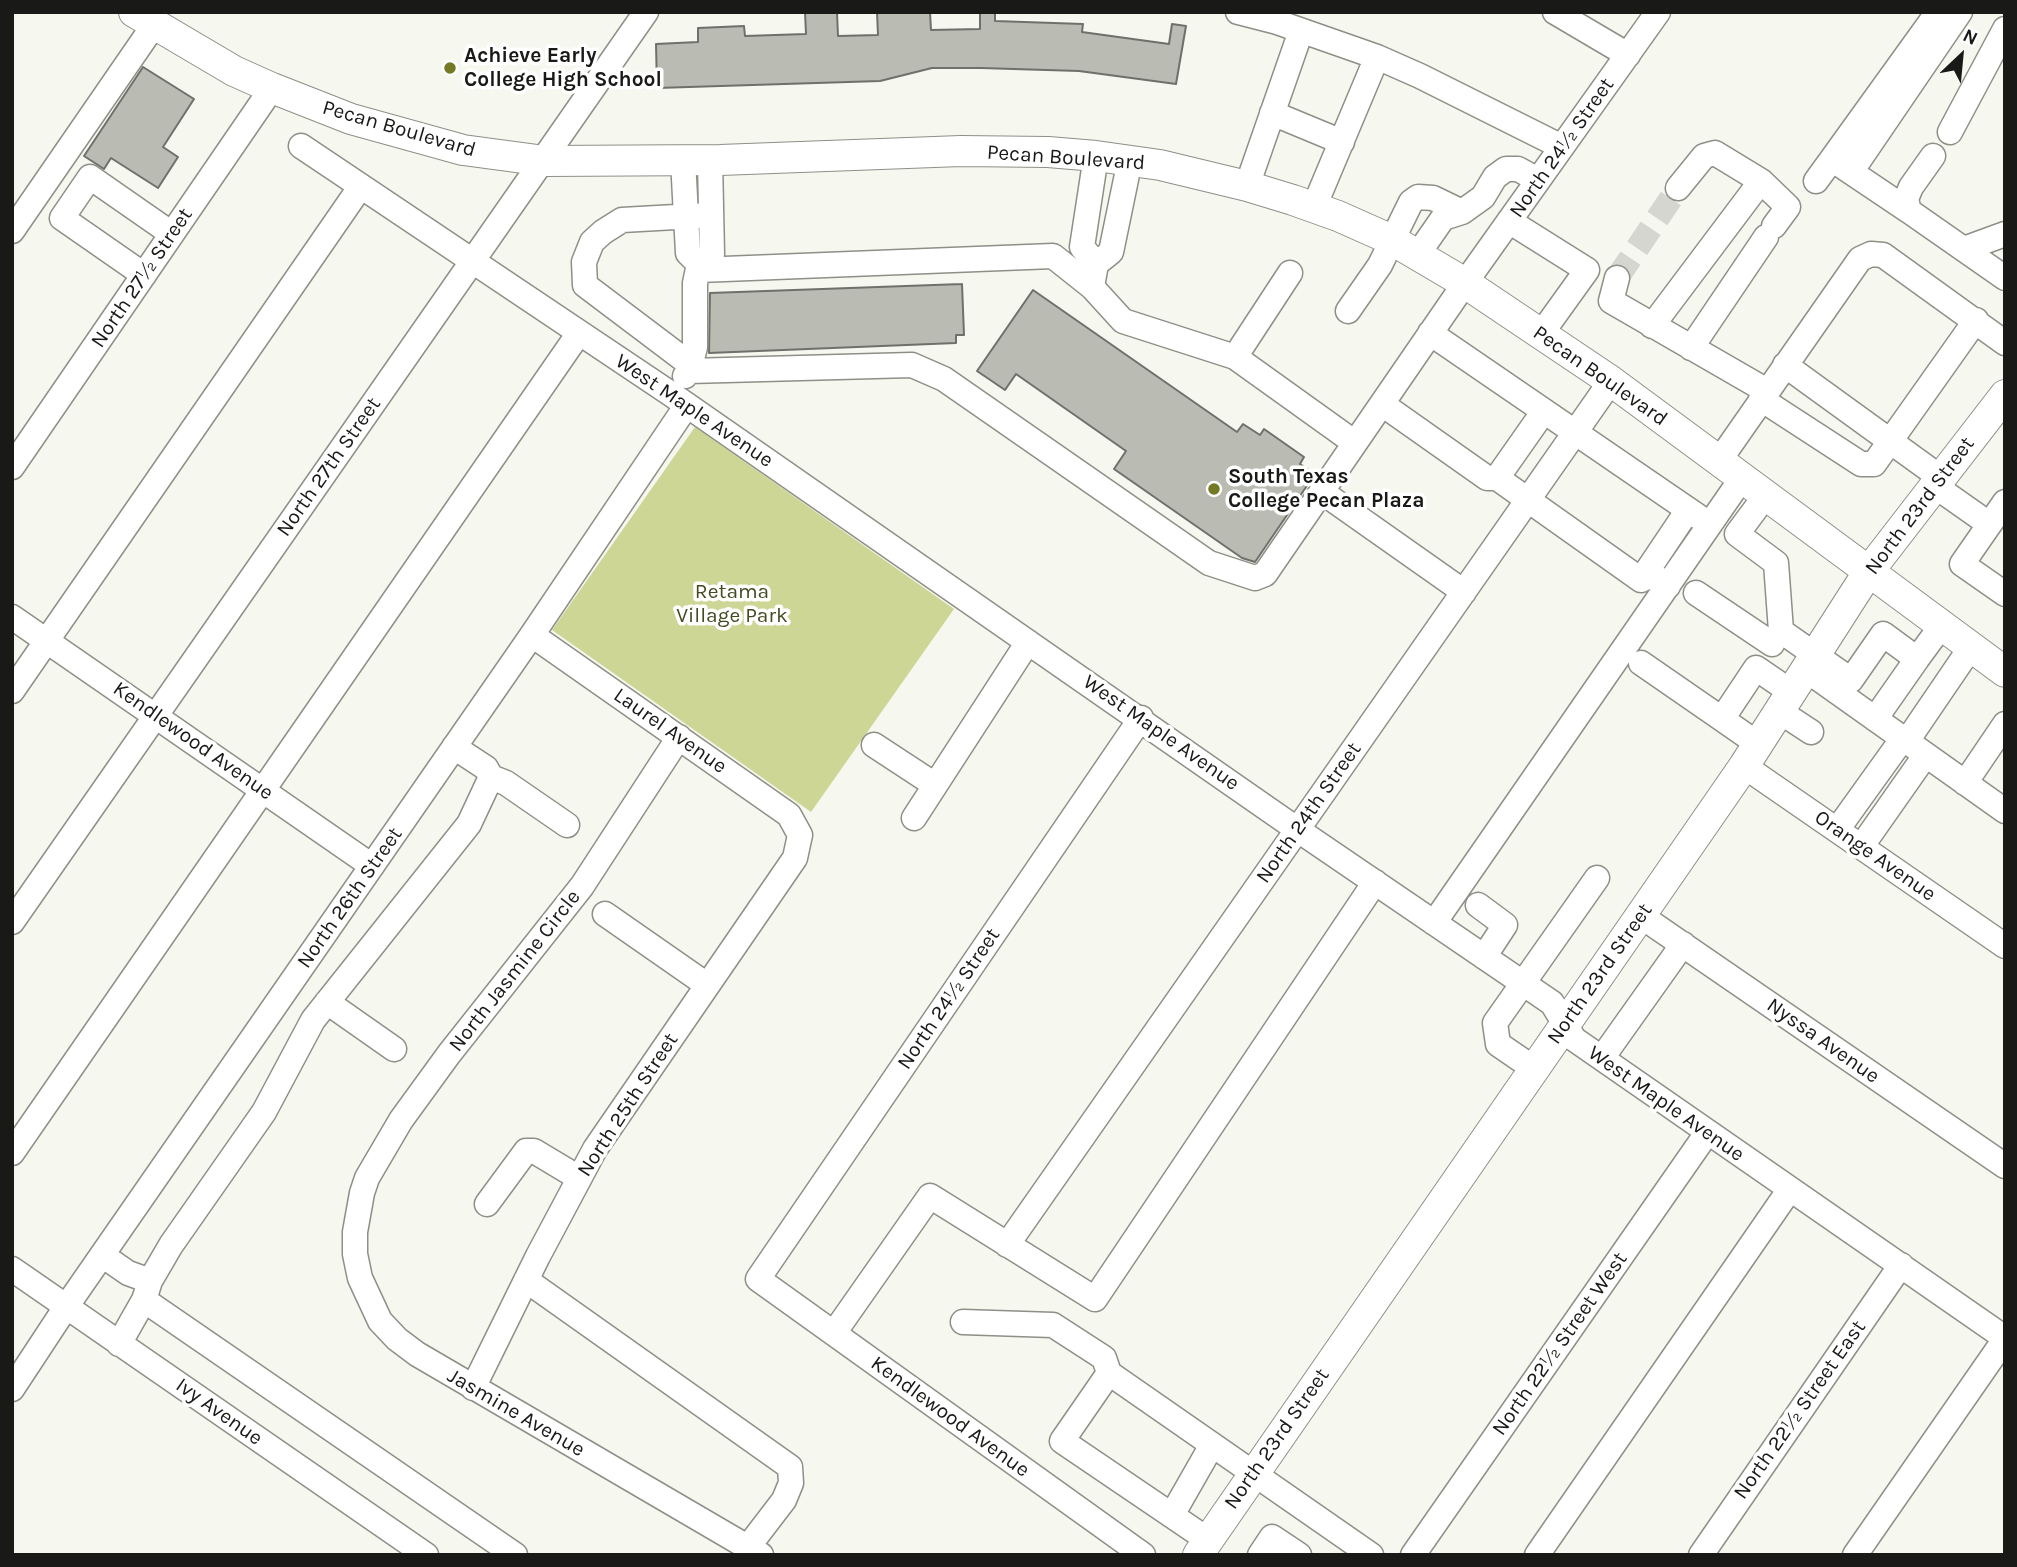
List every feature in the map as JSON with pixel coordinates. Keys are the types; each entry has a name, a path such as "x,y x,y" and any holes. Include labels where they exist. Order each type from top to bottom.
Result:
{"main road":[{"name":"Pecan Boulevard","path":"144,19 234,71 272,88 351,119 463,150 545,161 697,160 961,151 1048,152 1130,160 1192,172 1314,207 1418,254 1611,381 2005,672"},
{"name":"North 23rd Street","path":"1203,1547 1751,755 1869,571 2001,407"}],"street":[{"name":"North 27th Street","path":"12,922 545,161 646,12"},
{"path":"1238,12 1377,57 1562,147"},
{"path":"1555,12 1628,55"},
{"name":"North 24½ Street","path":"690,368 912,365 944,379 1209,563 1255,578 1265,574 1430,333 1658,12"},
{"path":"1842,166 1938,12"},
{"path":"1816,181 1842,166 1960,12"},
{"path":"12,231 144,19"},
{"path":"1247,186 1301,31"},
{"path":"1950,132 2003,36"},
{"path":"1314,207 1377,57"},
{"name":"North 27½ Street","path":"12,467 272,88"},
{"path":"1272,113 1342,142"},
{"name":"West Maple Avenue","path":"301,146 679,400 1552,1003 1574,1039 2005,1338"},
{"path":"1678,188 1704,156 1715,153 1761,181 1788,207 1690,348"},
{"path":"1096,156 1082,247 1094,275 1123,321 1236,357 1355,443"},
{"path":"1909,211 1906,199 1911,187 1933,156"},
{"path":"697,160 711,215 712,254 699,267 695,283 695,346 690,368 585,285 584,262 592,243 622,220 711,215"},
{"path":"697,160 686,217 688,253 699,267"},
{"path":"1094,275 1111,252 1130,160"},
{"path":"1842,166 2005,278"},
{"path":"1418,254 1443,218 1461,212 1483,197 1495,177 1506,169 1518,169 1538,180"},
{"path":"144,275 62,218 90,177 172,234"},
{"path":"1652,326 1761,181"},
{"path":"12,691 361,186"},
{"path":"1348,311 1380,265 1411,202 1418,197 1433,198 1461,212"},
{"path":"1088,211 1119,216"},
{"path":"1509,221 1587,270 1541,334"},
{"path":"1964,249 2005,234"},
{"path":"1434,923 1709,524 1730,469 1764,395 1860,259 1871,254 1883,255 2005,343"},
{"path":"699,267 1053,256 1094,275"},
{"path":"1236,357 1290,273"},
{"path":"1616,278 1611,301 1764,395 1861,464 1874,464 1971,316"},
{"path":"12,1153 579,332"},
{"path":"1430,333 1709,524"},
{"path":"1785,365 1891,440 1989,524"},
{"name":"North 26th Street","path":"12,1389 66,1307 532,635 679,400 690,368"},
{"name":"North 24th Street","path":"1007,1245 1611,381"},
{"path":"1382,404 1487,478 1497,478 1641,580"},
{"path":"1497,478 1544,411"},
{"path":"1322,492 1464,592"},
{"path":"1766,495 1737,534 1776,563 1776,638 1798,682 1811,732"},
{"path":"2005,502 1962,564 2005,594"},
{"path":"1641,580 1688,510"},
{"path":"1641,580 1653,575 1668,586"},
{"path":"1696,593 1776,638"},
{"name":"Kendlewood Avenue","path":"12,617 372,866"},
{"path":"1875,719 1942,625"},
{"path":"1846,687 1883,634 1917,659"},
{"name":"Laurel Avenue","path":"532,635 789,815 800,835"},
{"path":"1722,719 1776,638"},
{"path":"914,818 1028,642"},
{"path":"1837,830 1971,647"},
{"name":"Orange Avenue","path":"1641,663 1722,719 1751,755 1837,830 2005,946"},
{"path":"1756,668 1798,682 1846,687 1875,719 2005,811"},
{"name":"North 24½ Street","path":"758,1279 1141,718"},
{"path":"1965,783 2005,724"},
{"name":"North Jasmine Circle","path":"359,1209 368,1178 401,1121 449,1054 582,886 679,737"},
{"path":"874,745 935,785"},
{"path":"454,747 486,768 491,777 506,783 567,825"},
{"path":"1861,846 1920,763"},
{"path":"119,1344 188,1220 278,1089 297,1047 327,1002 469,824 491,777"},
{"name":"North 25th Street","path":"473,1388 594,1150 795,858 800,835"},
{"path":"1533,1068 1498,1044 1494,1023 1597,878"},
{"path":"834,1334 930,1196 1095,1299 1375,883"},
{"path":"1478,905 1506,925 1484,957"},
{"path":"605,914 707,985"},
{"name":"Nyssa Avenue","path":"1641,916 2005,1166"},
{"path":"1602,1058 1683,944"},
{"path":"327,1002 394,1049"},
{"name":"North 22½ Street West","path":"1413,1555 1707,1133"},
{"path":"487,1204 526,1151 534,1151 579,1178"},
{"path":"1537,1555 1790,1189"},
{"name":"Jasmine Avenue","path":"359,1209 355,1254 360,1278 380,1321 397,1339 473,1388 755,1551"},
{"path":"102,1255 128,1273 147,1291 515,1555"},
{"name":"North 22½ Street East","path":"1701,1555 1901,1265"},
{"name":"Ivy Avenue","path":"12,1269 426,1555"},
{"name":"Kendlewood Avenue","path":"758,1279 1143,1555"},
{"path":"526,1280 790,1467 790,1483 784,1500 755,1551"},
{"path":"963,1322 1053,1325 1104,1358 1109,1373 1253,1473 1345,1547 1371,1555"},
{"path":"1856,1555 2005,1338"},
{"path":"1109,1373 1062,1441 1172,1515 1203,1547"},
{"path":"1172,1515 1212,1444"},
{"path":"1260,1555 1272,1537 1299,1555"}],"green space":[{"name":"Retama Village Park","path":"695,427 954,609 811,812 552,630"}],"building":[{"path":"805,12 837,12 838,36 878,35 877,12 930,12 931,30 980,29 980,12 995,13 995,21 1083,24 1082,32 1169,44 1172,24 1186,26 1176,84 1079,71 932,68 880,81 657,88 656,44 698,42 698,28 744,26 745,36 806,34"},
{"path":"143,67 194,99 163,147 178,157 158,188 111,158 104,169 84,156"},
{"path":"962,284 964,335 956,335 956,343 709,353 710,293"},
{"path":"1033,290 1237,432 1243,424 1260,435 1264,429 1304,457 1300,464 1315,474 1255,562 1242,558 1114,469 1126,451 1016,374 1005,390 977,371"}],"tunnel":[{"path":"1617,278 1678,188"}],"place":[{"name":"Achieve Early College High School","path":"450,68"},
{"name":"South Texas College Pecan Plaza","path":"1214,489"}]}
